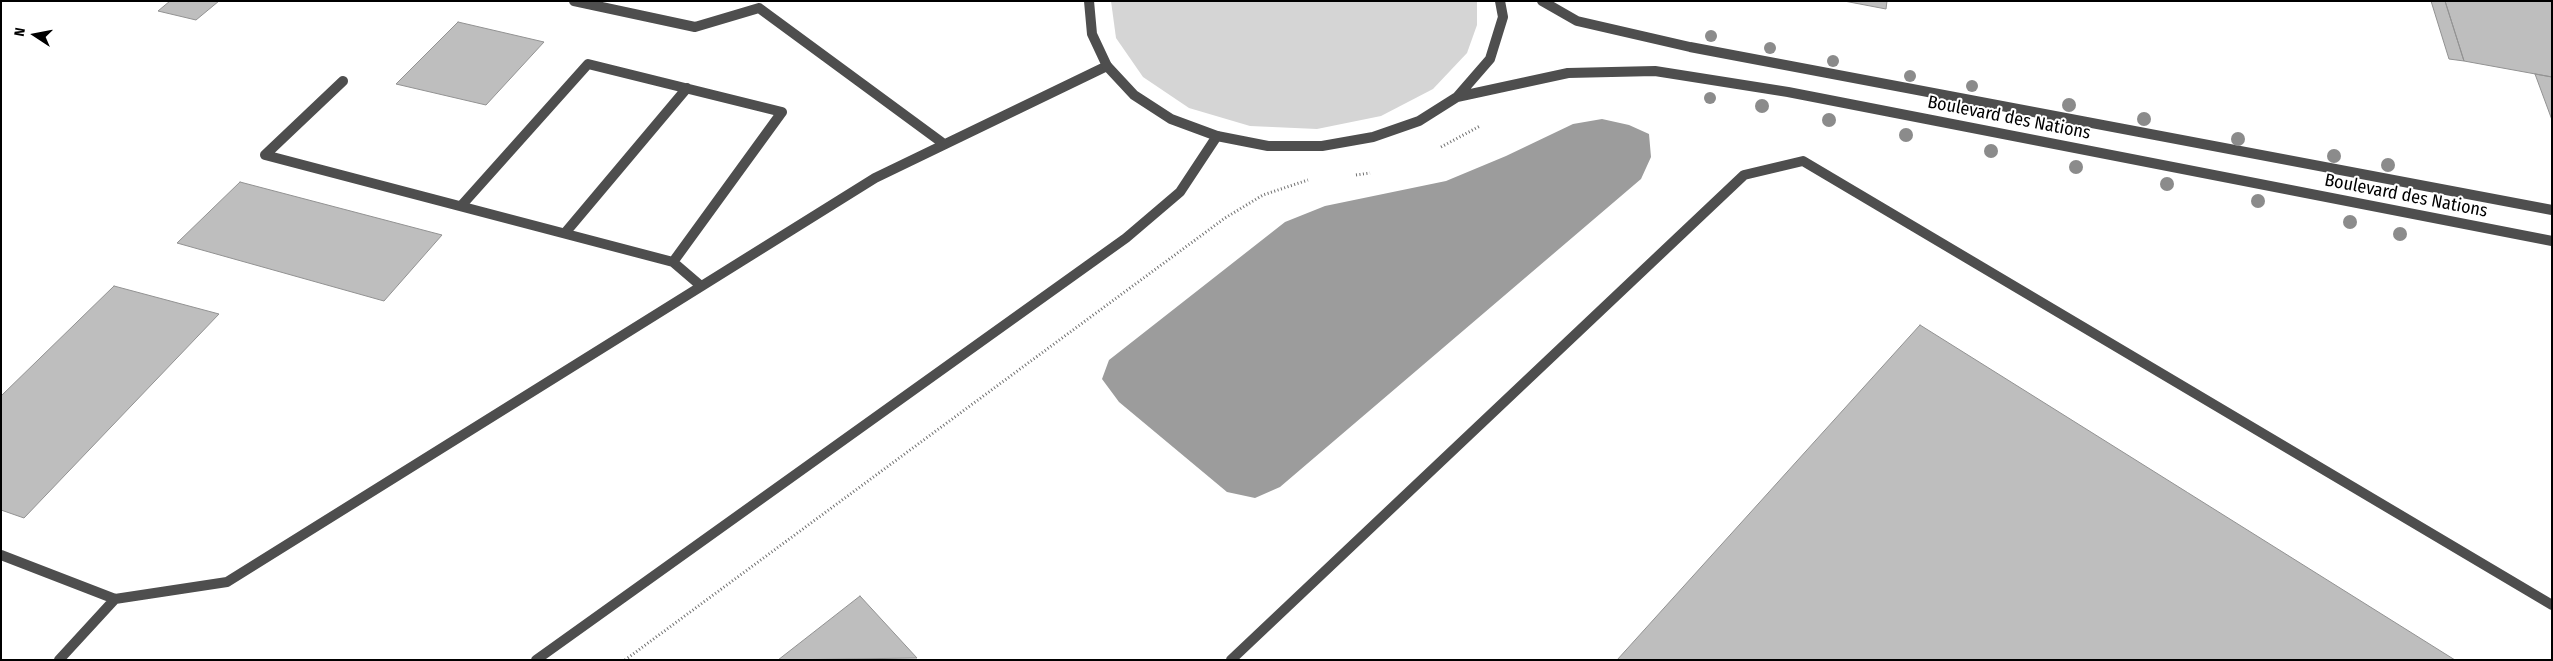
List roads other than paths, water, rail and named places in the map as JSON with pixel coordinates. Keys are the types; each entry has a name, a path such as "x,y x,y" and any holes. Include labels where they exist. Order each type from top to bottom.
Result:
{"street":[{"path":"574,1 695,27 760,4 944,144"},
{"path":"1089,1 1092,34 1107,66 1134,95 1171,119 1217,136 1268,146 1322,146 1373,137 1410,124 1457,96 1490,59 1502,17 1500,1"},
{"name":"Boulevard des Nations","path":"1542,1 1577,21 1690,47 2552,210"},
{"path":"460,206 588,64 782,112 673,262"},
{"path":"1,556 115,599 227,582 875,178 1107,66"},
{"name":"Boulevard des Nations","path":"1457,96 1568,73 1655,71 1788,92 2552,241"},
{"path":"343,82 265,155 673,262 701,286"},
{"path":"565,233 687,88"},
{"path":"536,660 1126,238 1180,192 1217,136"},
{"path":"1231,660 1744,175 1803,161 2552,605"},
{"path":"59,660 115,599"}]}
